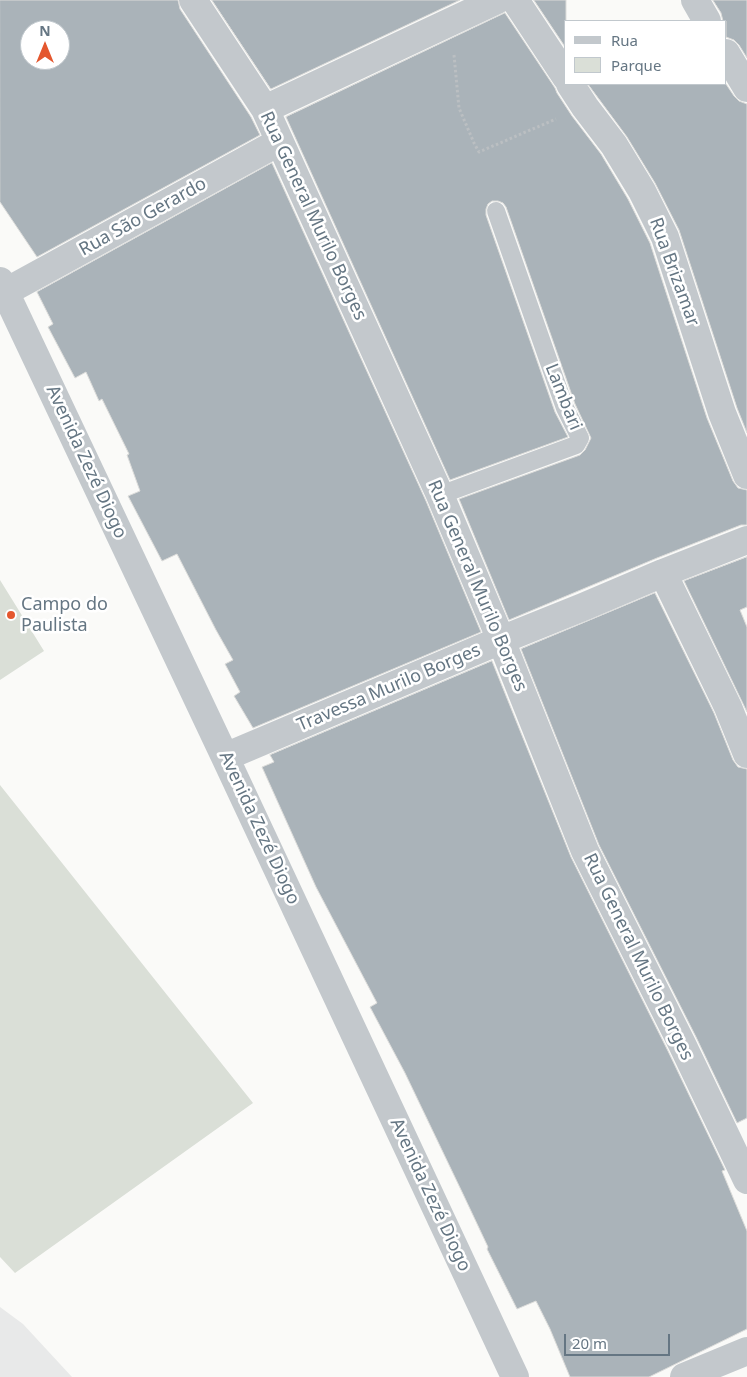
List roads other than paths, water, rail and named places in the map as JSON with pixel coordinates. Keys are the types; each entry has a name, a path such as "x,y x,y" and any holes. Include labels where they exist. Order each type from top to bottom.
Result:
{"street":[{"name":"Rua General Murilo Borges","path":"193,0 265,110 440,496 501,640 585,851 682,1044 747,1180"},
{"path":"265,110 497,0"},
{"path":"515,0 564,75"},
{"path":"694,0 706,20"},
{"path":"727,55 747,88"},
{"name":"Rua Brizamar","path":"571,85 614,145 642,191 664,237 722,413 747,475"},
{"name":"Rua São Gerardo","path":"2,290 279,142"},
{"name":"Avenida Zezé Diogo","path":"2,290 225,757 515,1377"},
{"name":"Travessa Murilo Borges","path":"225,757 501,640 747,540"},
{"path":"663,573 728,707 747,754"},
{"path":"684,1377 747,1351"}],"lane":[{"name":"Lambari","path":"440,496 576,446 580,438 565,408 496,211"}],"place":[{"name":"Campo do Paulista","path":"11,615"}]}
